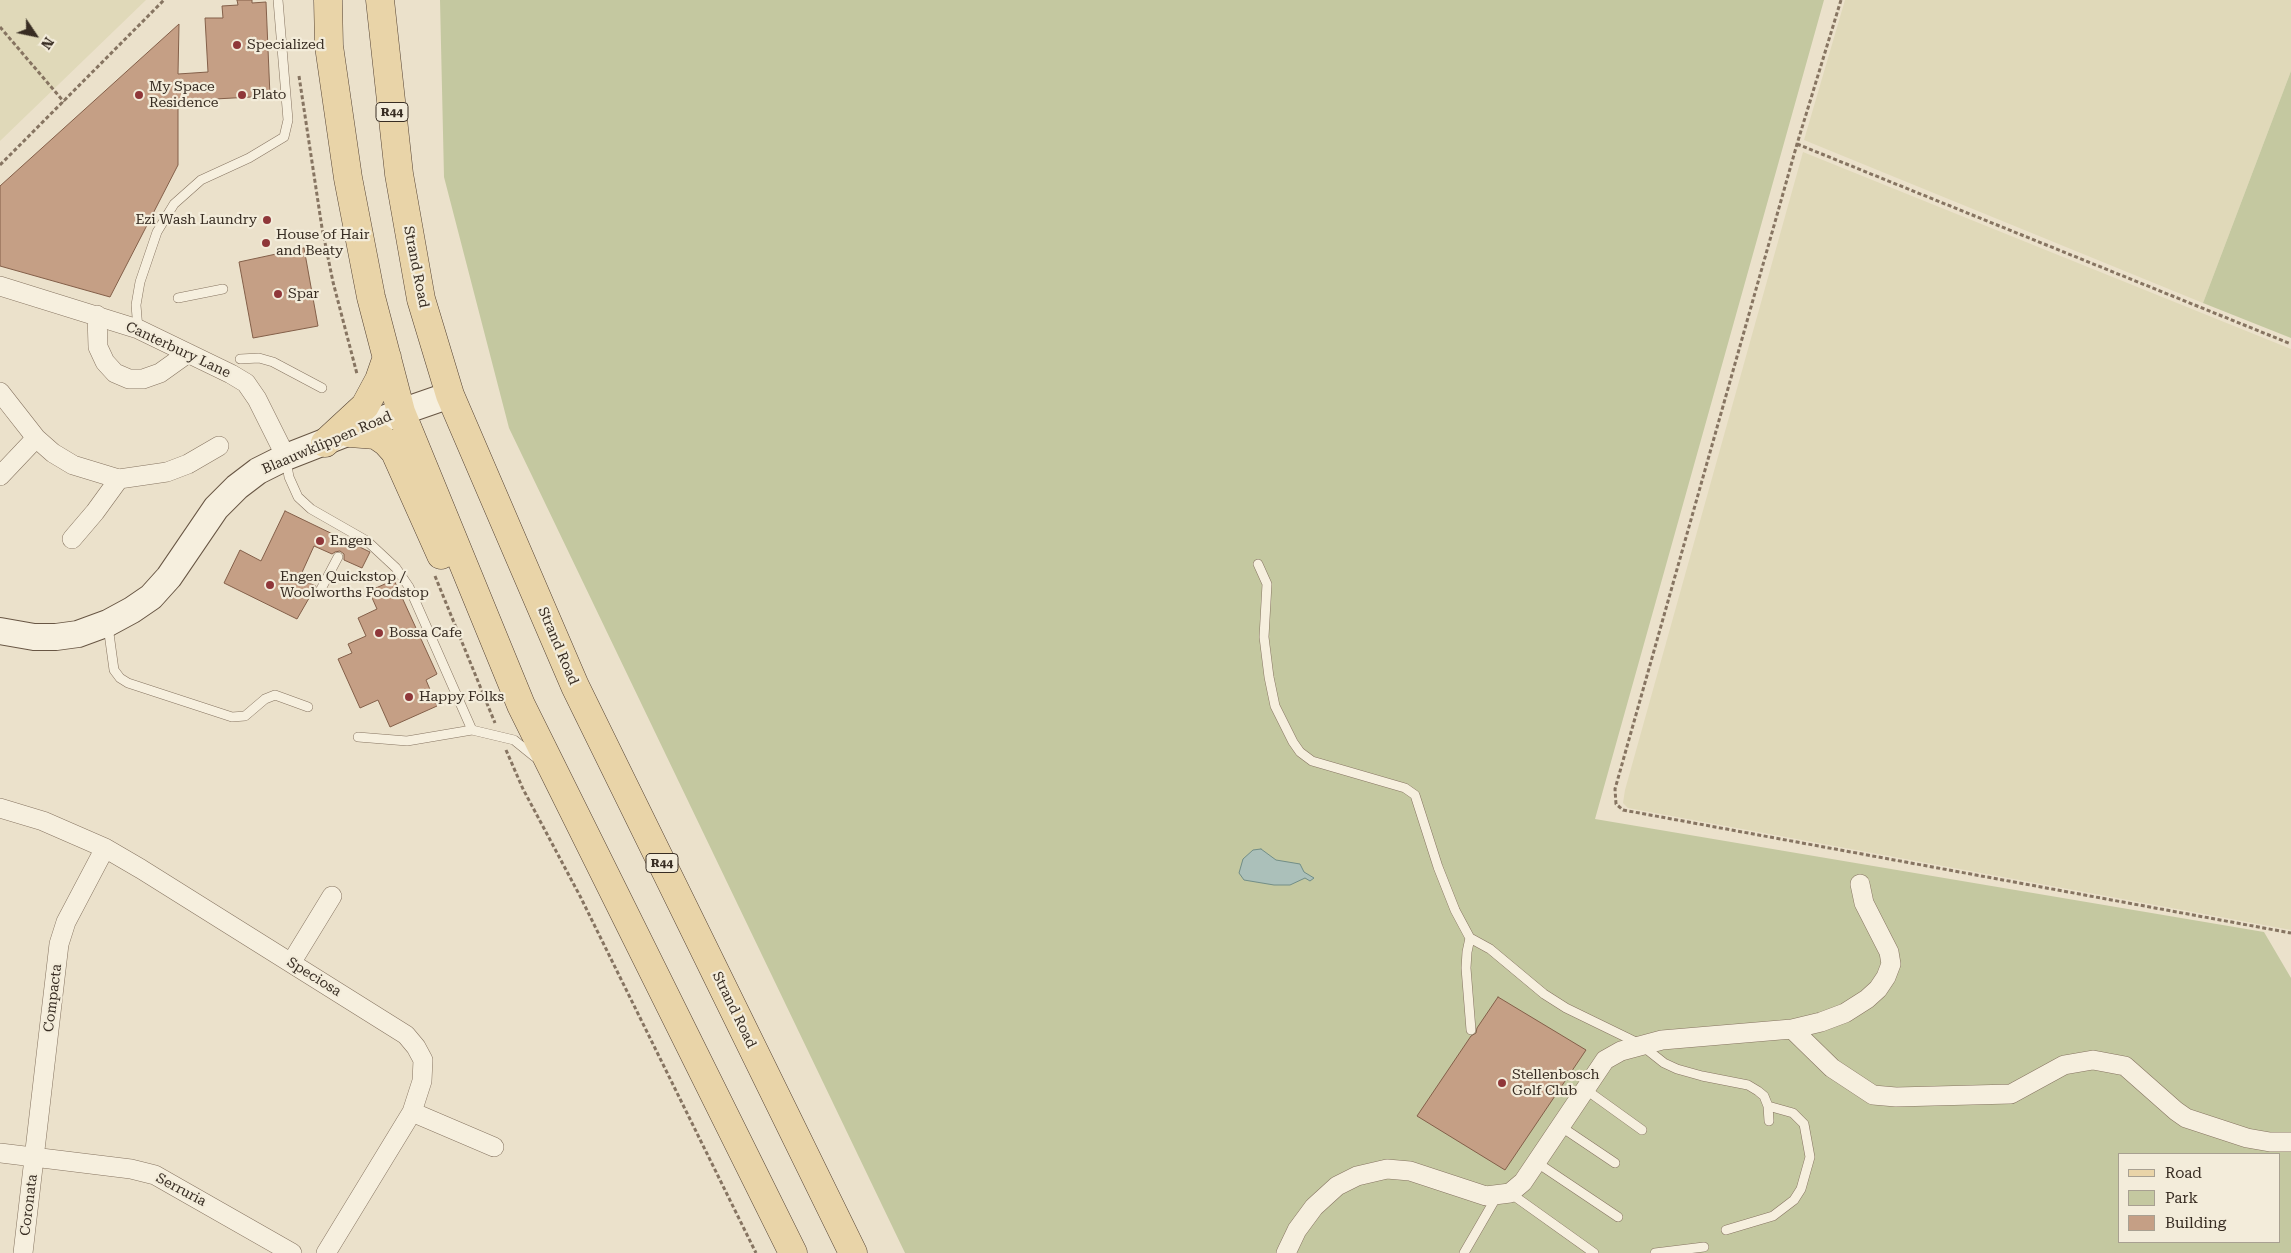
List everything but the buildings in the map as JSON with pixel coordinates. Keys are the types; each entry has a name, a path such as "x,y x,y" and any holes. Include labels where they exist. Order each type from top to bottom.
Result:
{"main road":[{"path":"328,0 329,46 348,178 371,298 401,412 521,705 564,788 793,1253"},
{"name":"Strand Road","path":"380,0 399,174 421,299 450,396 575,686 853,1253"},
{"path":"325,443 364,406 379,380 387,357"},
{"path":"350,433 376,435 395,452 439,553 455,572 472,585"}],"street":[{"name":"Canterbury Lane","path":"0,286 138,329 246,383 257,399 286,458"},
{"path":"97,315 98,347 101,355 115,372 129,379 143,379 160,373 188,353"},
{"path":"0,392 36,438 53,453 73,465 118,479 167,472 188,464 219,446"},
{"name":"Blaauwklippen Road","path":"0,631 34,638 56,637 78,634 108,623 132,610 151,596 169,577 216,508 237,487 258,471 401,412 450,396"},
{"path":"0,476 36,438"},
{"path":"72,539 95,512 118,479"},
{"name":"Speciosa","path":"0,808 43,821 105,848 406,1035 423,1060 419,1094 412,1112 326,1253"},
{"name":"Compacta","path":"35,1157 59,944 66,922 105,848"},
{"path":"1286,1253 1297,1230 1314,1207 1337,1186 1357,1176 1387,1169 1410,1171 1475,1193 1503,1195 1523,1182 1605,1060 1621,1051 1640,1044 1662,1040 1792,1029 1821,1022 1845,1013 1867,999 1878,989 1886,977 1891,964 1889,952 1864,903 1860,884"},
{"path":"290,963 332,896"},
{"path":"1792,1029 1832,1068 1873,1095 1911,1097 1959,1094 2011,1094 2064,1065 2093,1060 2125,1066 2176,1112 2186,1118 2247,1138 2270,1142 2291,1142"},
{"path":"412,1112 494,1147"},
{"name":"Serruria","path":"0,1153 130,1169 155,1175 292,1253"},
{"name":"Coronata","path":"23,1253 35,1157"}],"lane":[{"path":"138,329 136,305 140,282 157,232 174,204 201,180 249,158 284,137 288,120 278,0"},
{"path":"178,298 223,289"},
{"path":"240,360 259,358 273,362 322,388"},
{"path":"286,458 289,477 298,497 311,510 349,536 367,541 381,552 396,568 409,587 472,730"},
{"path":"320,591 338,557"},
{"path":"1258,564 1266,584 1264,638 1269,677 1275,706 1293,742 1300,752 1312,761 1406,788 1415,795 1438,867 1455,910 1470,938 1490,948 1544,994 1566,1008 1640,1044 1652,1055 1678,1069 1748,1085 1764,1096 1768,1106 1768,1121"},
{"path":"108,623 114,670 120,678 128,683 232,717 245,716 265,699 276,695 308,707"},
{"path":"358,737 407,741 472,730 514,740 525,747 564,788"},
{"path":"1470,938 1466,968 1471,1030"},
{"path":"1585,1088 1642,1130"},
{"path":"1726,1230 1773,1216 1794,1200 1802,1189 1810,1157 1804,1124 1792,1113 1768,1106"},
{"path":"1560,1126 1615,1163"},
{"path":"1536,1162 1618,1217"},
{"path":"1464,1253 1503,1195 1594,1253"},
{"path":"1655,1253 1704,1247"}],"path":[{"path":"0,165 164,0"},
{"path":"1841,0 1798,144 1615,790 1616,804 1623,810 1633,812 2291,934"},
{"path":"0,27 64,102"},
{"path":"299,73 322,228 333,282 364,406"},
{"path":"1798,144 2291,344"},
{"path":"432,570 497,728"},
{"path":"503,744 523,789 580,896 756,1253"}],"shaded area":[{"path":"0,0 146,0 0,141"},
{"path":"1845,0 2291,0 2291,71 2203,303 1804,140"},
{"path":"1803,152 2291,349 2291,930 1628,808 1623,803 1625,790"}],"green space":[{"name":"Stellenbosch Golf Club","path":"440,0 1824,0 1595,819 2264,932 2291,978 2291,1253 905,1253 509,428 444,177"},
{"path":"2291,71 2291,338 2203,303"}],"water":[{"path":"1261,849 1276,860 1300,864 1304,872 1314,878 1310,881 1305,878 1290,885 1274,885 1244,880 1239,873 1243,859 1253,850"}],"place":[{"name":"Specialized","path":"237,45"},
{"name":"My Space Residence","path":"139,95"},
{"name":"Plato","path":"242,95"},
{"name":"Ezi Wash Laundry","path":"267,220"},
{"name":"House of Hair and Beaty","path":"266,243"},
{"name":"Spar","path":"278,294"},
{"name":"Engen","path":"320,541"},
{"name":"Engen Quickstop / Woolworths Foodstop","path":"270,585"},
{"name":"Bossa Cafe","path":"379,633"},
{"name":"Happy Folks","path":"409,697"},
{"name":"Stellenbosch Golf Club","path":"1502,1083"}]}
